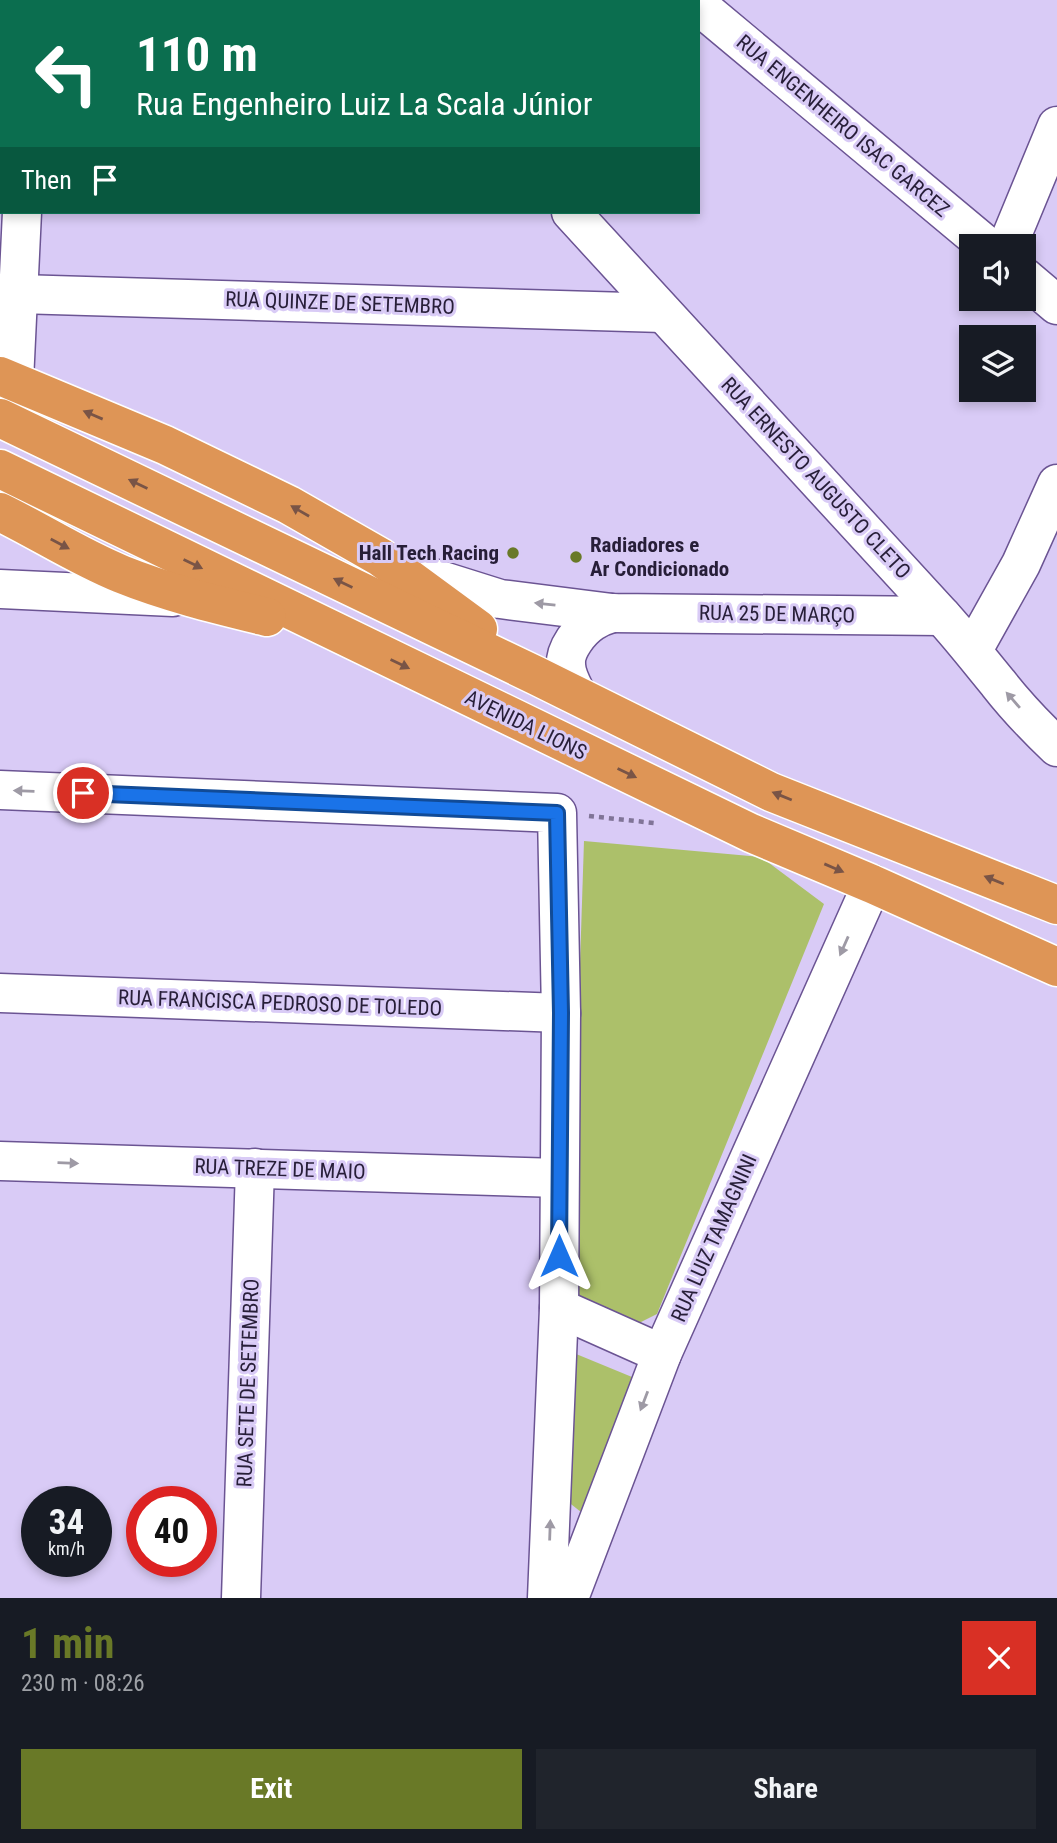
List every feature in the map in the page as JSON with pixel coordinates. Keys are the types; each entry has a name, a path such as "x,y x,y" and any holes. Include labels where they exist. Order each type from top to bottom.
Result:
{"highway":[{"path":"7,378 165,445 276,499 380,557 425,588 537,676"},
{"path":"0,418 577,695 771,792 1057,905"},
{"name":"AVENIDA LIONS","path":"0,469 751,833 1057,967"},
{"path":"0,512 121,574 189,598 339,635"}],"street":[{"name":"RUA ENGENHEIRO ISAC GARCEZ","path":"700,6 972,234"},
{"path":"1012,234 1057,126"},
{"path":"7,378 18,294 22,214"},
{"name":"RUA ERNESTO AUGUSTO CLETO","path":"573,214 942,616 1030,720 1057,747"},
{"path":"1036,287 1057,305"},
{"name":"RUA QUINZE DE SETEMBRO","path":"18,294 663,313"},
{"path":"972,650 1021,564 1057,484"},
{"name":"RUA 25 DE MARÇO","path":"380,557 430,577 500,599 612,612 942,616"},
{"path":"0,589 189,598"},
{"path":"577,695 570,681 565,659 586,626 612,612"},
{"path":"0,790 557,813 561,1013 559,1308 547,1598"},
{"name":"RUA LUIZ TAMAGNINI","path":"569,1598 662,1354 872,884"},
{"name":"RUA FRANCISCA PEDROSO DE TOLEDO","path":"0,993 561,1013"},
{"name":"RUA TREZE DE MAIO","path":"0,1161 559,1178"},
{"name":"RUA SETE DE SETEMBRO","path":"241,1598 255,1168"},
{"path":"559,1308 662,1354"}],"green space":[{"path":"584,841 761,857 824,904 657,1314 635,1325 569,1301"},
{"path":"564,1349 632,1377 581,1512 562,1497"}],"place":[{"name":"Hall Tech Racing","path":"513,553"},
{"name":"Radiadores e Ar Condicionado","path":"576,557"}],"route":[{"path":"83,793 557,813 561,1013 559,1256"}]}
